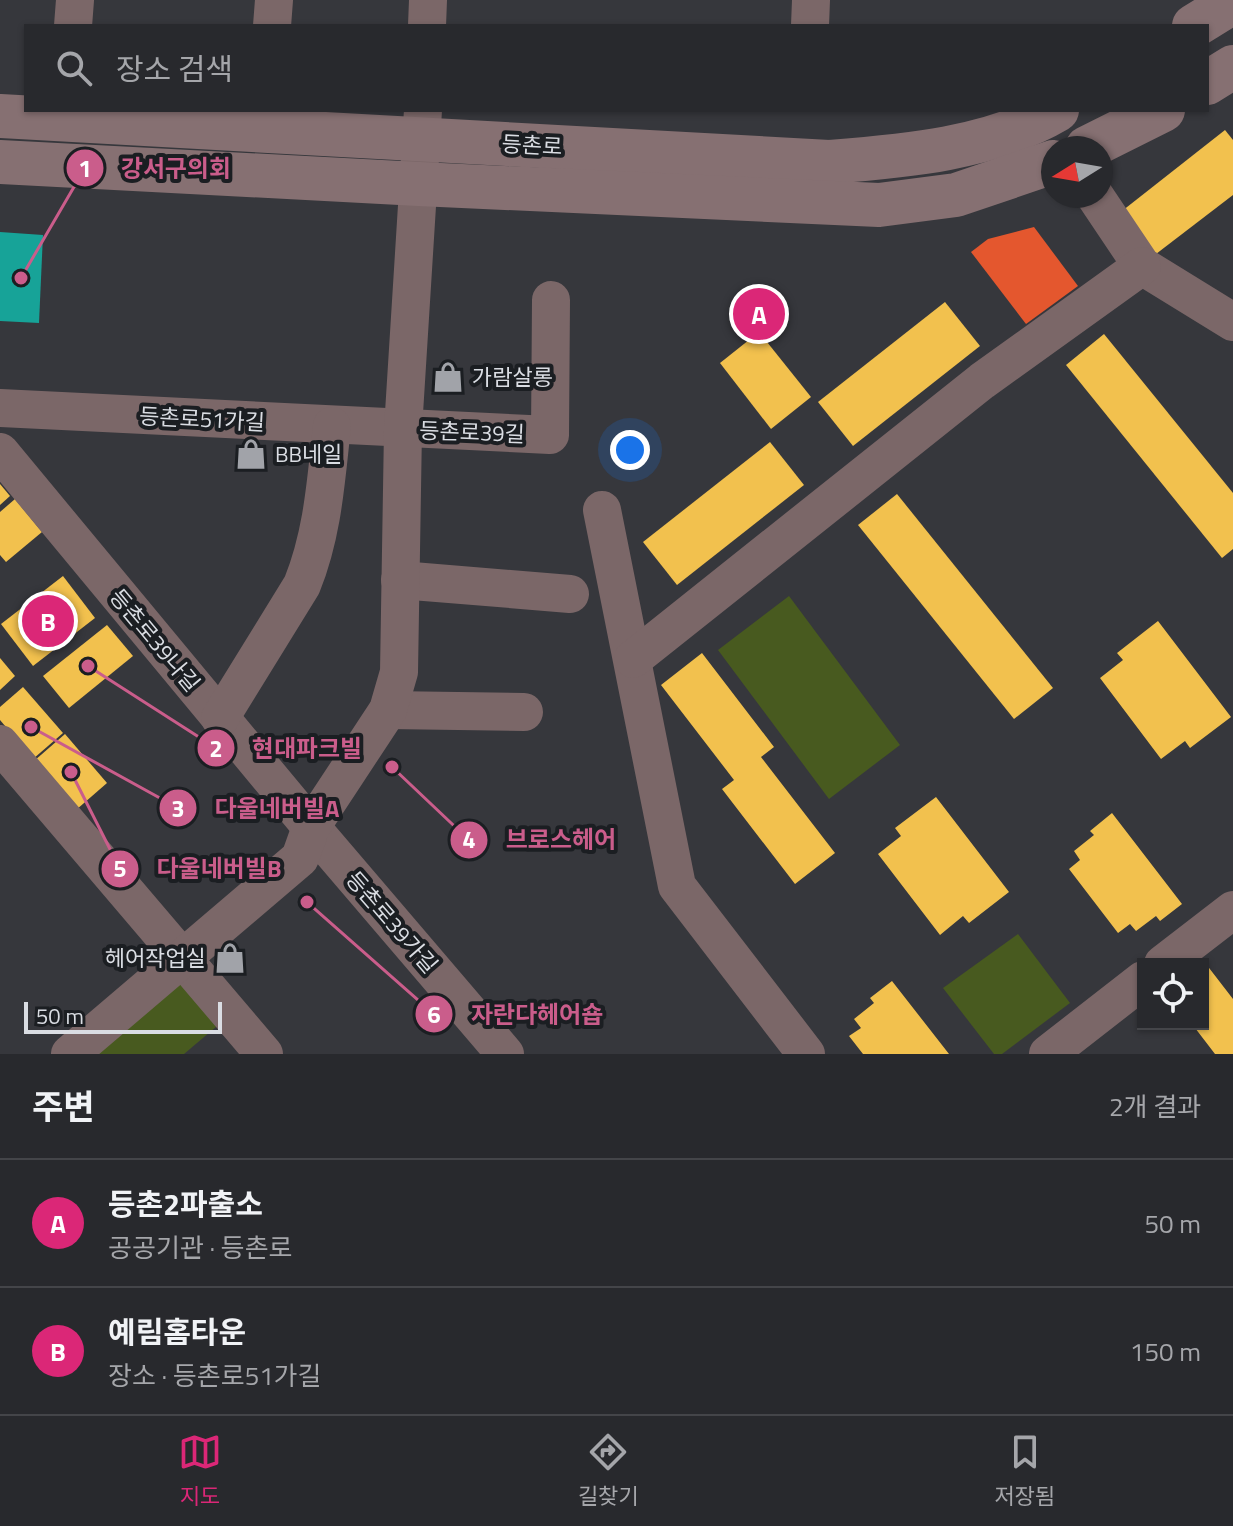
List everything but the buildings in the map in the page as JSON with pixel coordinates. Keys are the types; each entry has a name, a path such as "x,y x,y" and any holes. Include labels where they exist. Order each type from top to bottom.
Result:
{"main road":[{"path":"1209,82 1233,67"},
{"path":"1111,136 1159,112"},
{"name":"등촌로","path":"0,116 422,124 829,162 912,155 1057,124"},
{"name":"등촌로","path":"0,162 879,205 956,195 1041,166"}],"street":[{"path":"73,24 75,0"},
{"path":"272,24 274,0"},
{"path":"427,24 428,0"},
{"path":"810,24 811,0"},
{"name":"등촌로39길","path":"70,1054 300,858 311,827 388,710 399,672 403,429 422,124"},
{"path":"1103,208 1142,266 1233,322"},
{"path":"633,659 982,381 1142,266"},
{"name":"등촌로39길","path":"403,429 550,435 551,300"},
{"name":"등촌로51가길","path":"0,408 403,429"},
{"path":"220,718 302,585 309,568 323,511 332,426"},
{"name":"등촌로39나길","path":"0,452 311,827"},
{"path":"602,510 677,886 806,1054"},
{"path":"400,580 570,594"},
{"path":"388,710 524,712"},
{"path":"0,744 264,1054"},
{"name":"등촌로39가길","path":"311,827 505,1054"},
{"path":"1171,958 1233,910"},
{"path":"1048,1054 1137,985"}],"green space":[{"path":"789,596 900,745 829,799 718,650"},
{"path":"1018,934 1070,1003 1002,1054 994,1054 943,988"},
{"path":"184,948 236,1010 184,1054 60,1054"}],"place":[{"name":"강서구의회","path":"21,278"},
{"name":"등촌2파출소","path":"759,314"},
{"name":"가람살롱","path":"448,377"},
{"name":"BB네일","path":"251,454"},
{"name":"예림홈타운","path":"48,621"},
{"name":"현대파크빌","path":"88,666"},
{"name":"다울네버빌A","path":"31,727"},
{"name":"브로스헤어","path":"392,767"},
{"name":"다울네버빌B","path":"71,772"},
{"name":"자란다헤어숍","path":"307,902"},
{"name":"헤어작업실","path":"230,958"}]}
